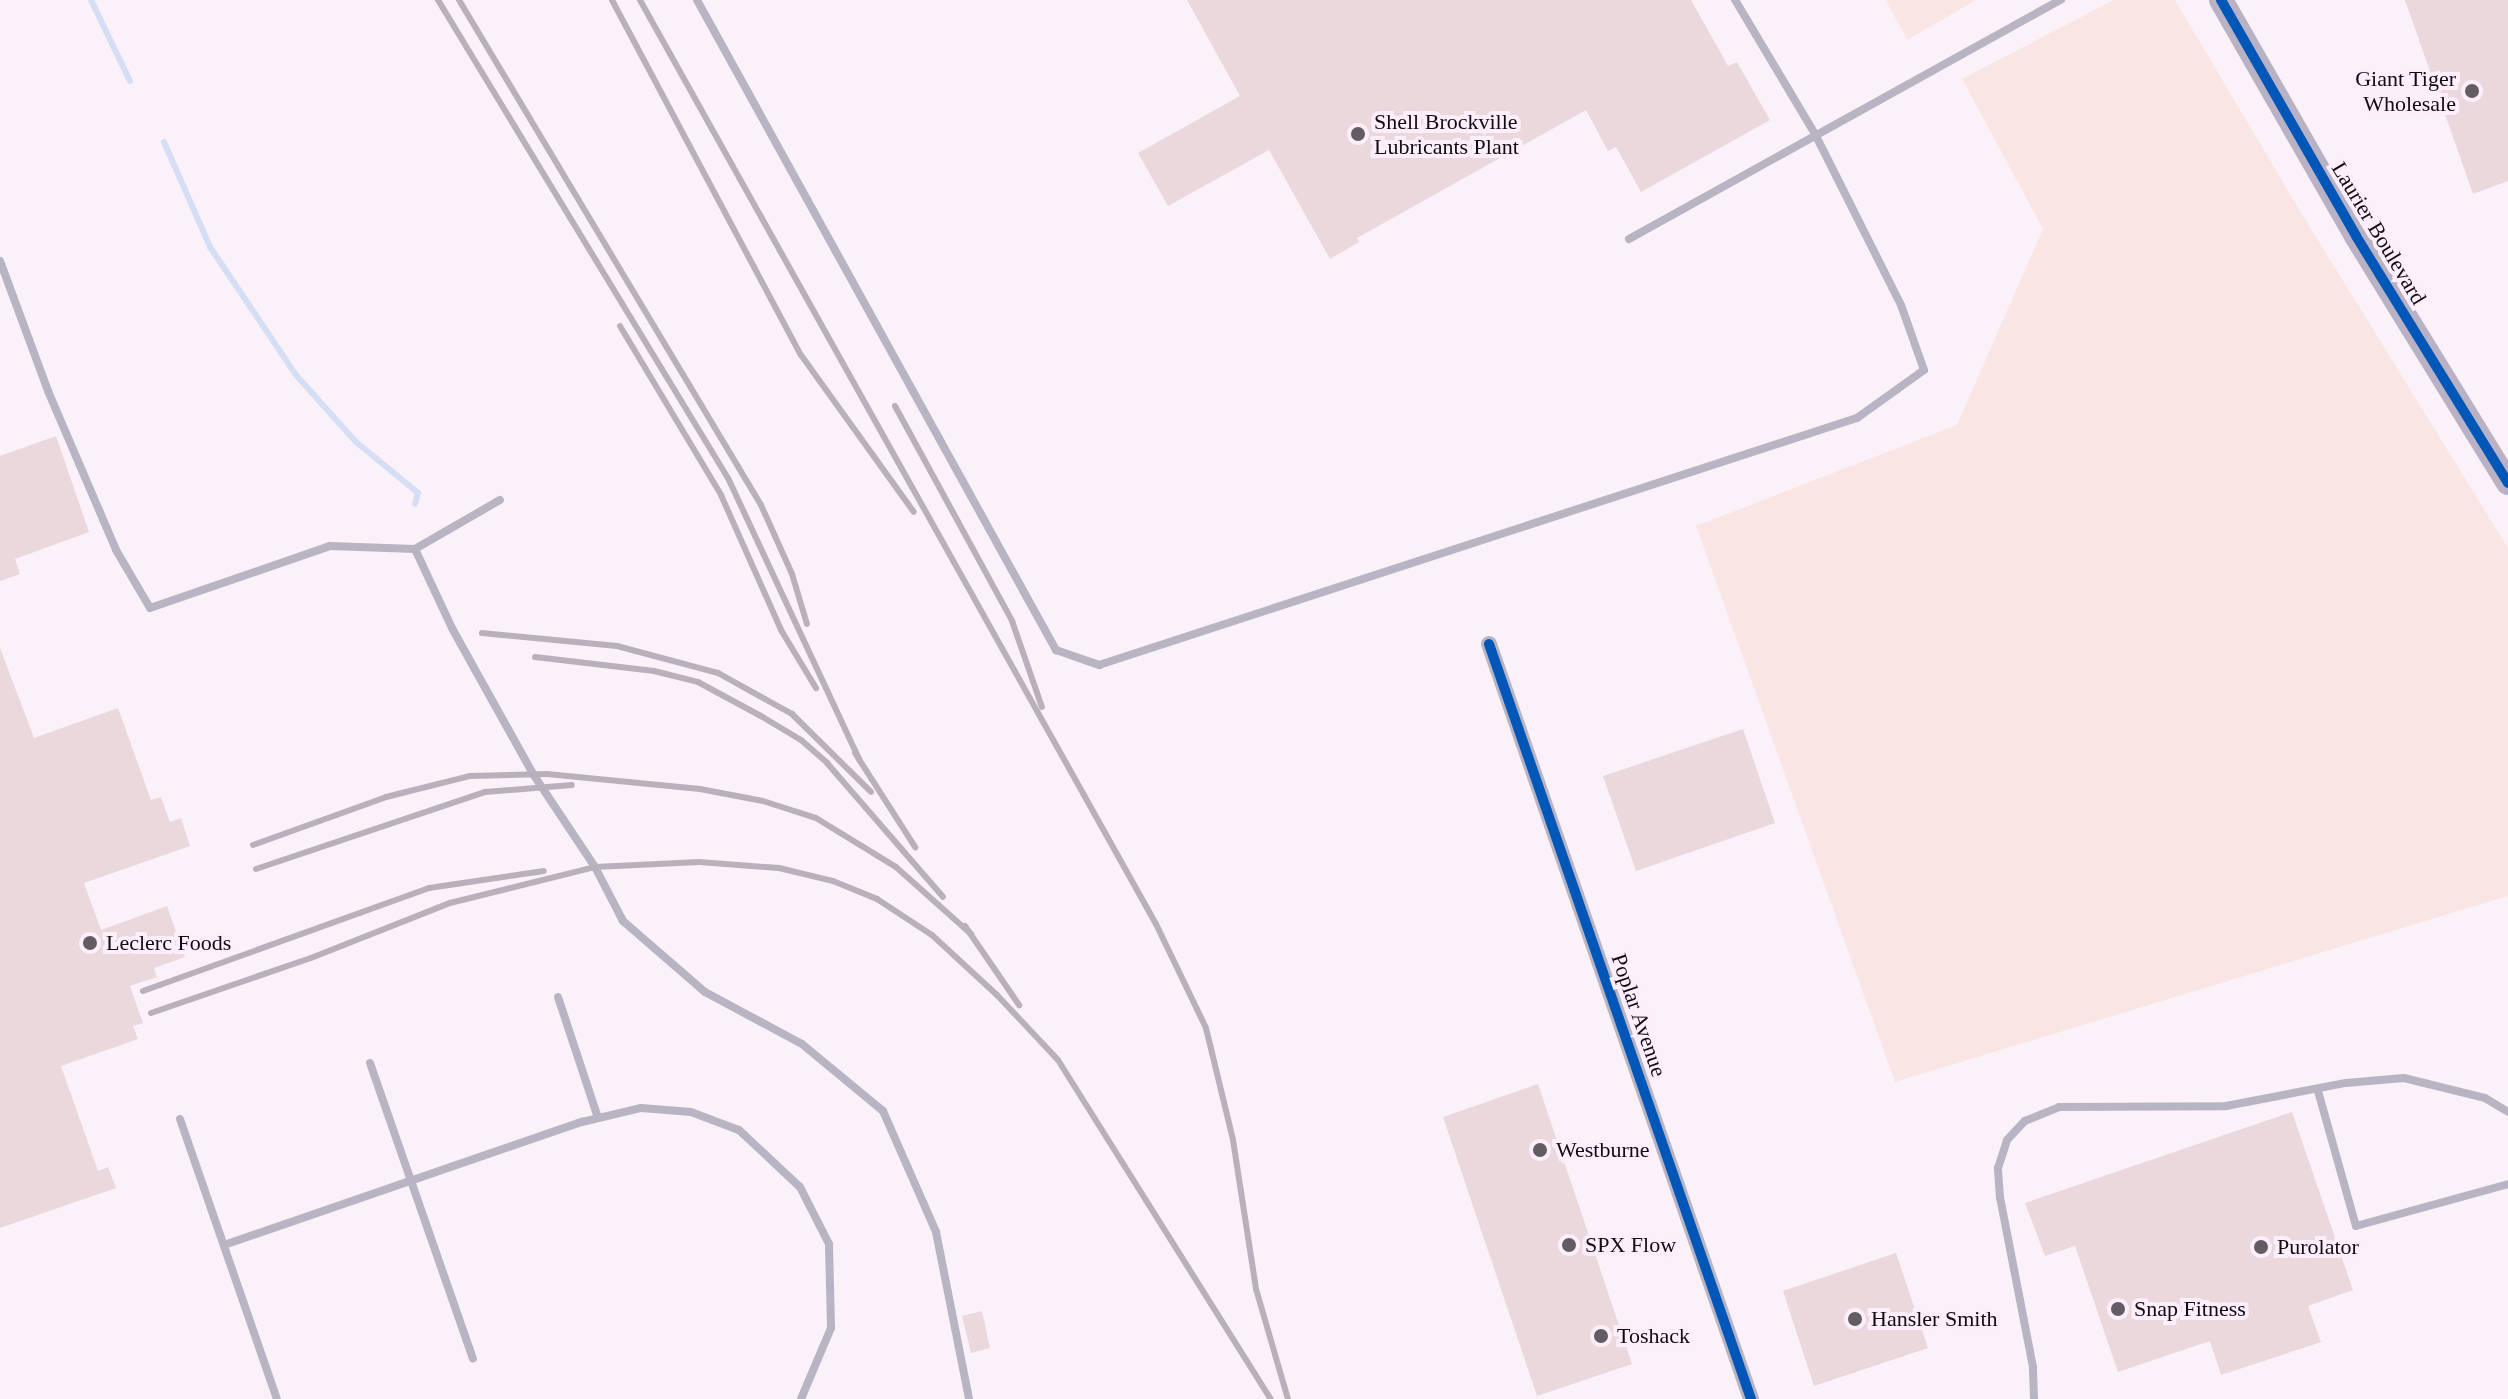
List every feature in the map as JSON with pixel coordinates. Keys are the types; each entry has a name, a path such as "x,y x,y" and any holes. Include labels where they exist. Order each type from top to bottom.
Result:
{"street":[{"name":"Laurier Boulevard","path":"2221,0 2356,236 2508,483"},
{"name":"Poplar Avenue","path":"1489,644 1751,1399"}],"lane":[{"path":"697,0 1056,650 1099,665 1857,418 1924,370 1901,305 1815,134 1735,0"},
{"path":"1629,239 2061,0"},
{"path":"0,261 48,391 103,521 150,608 330,546 415,549 500,500"},
{"path":"415,549 453,630 533,774 595,867 623,921 705,992 802,1044 883,1111 936,1232 969,1399"},
{"path":"558,997 598,1118"},
{"path":"370,1063 473,1359"},
{"path":"2034,1399 2033,1367 2000,1198 1998,1168 2007,1140 2025,1121 2059,1107 2226,1106 2318,1091 2346,1083 2404,1078 2485,1098 2508,1112"},
{"path":"2318,1091 2356,1226 2508,1184"},
{"path":"224,1245 598,1118 641,1108 691,1112 739,1130 800,1187 829,1244 831,1328 801,1399"},
{"path":"180,1119 277,1399"}],"shaded area":[{"path":"1886,0 1976,0 1907,40"},
{"path":"2114,0 2175,0 2300,211 2508,548 2508,896 1895,1082 1696,526 1957,425 2043,229 1962,79"}],"building":[{"name":"Shell Brockville Lubricants Plant","path":"1187,0 1691,0 1728,66 1737,62 1770,120 1641,192 1616,147 1608,151 1586,110 1357,238 1359,242 1330,259 1269,150 1168,206 1138,153 1240,96"},
{"name":"Giant Tiger Wholesale","path":"2405,0 2508,0 2508,181 2473,194"},
{"path":"56,436 89,532 15,559 20,574 0,581 0,456"},
{"name":"Leclerc Foods","path":"0,648 34,738 118,708 151,800 161,797 170,822 181,818 190,846 84,883 101,930 167,906 185,957 154,968 157,977 130,986 143,1023 133,1026 138,1039 61,1066 98,1171 108,1167 116,1188 0,1228"},
{"path":"1743,729 1775,823 1636,871 1603,776"},
{"path":"1538,1084 1632,1364 1537,1396 1443,1117"},
{"path":"2292,1112 2353,1290 2308,1306 2321,1342 2221,1375 2210,1341 2118,1372 2075,1246 2045,1256 2025,1203"},
{"name":"Hansler Smith","path":"1896,1253 1928,1348 1814,1386 1783,1291"},
{"path":"982,1311 990,1348 971,1353 962,1316"}],"waterway":[{"path":"91,0 130,81"},
{"path":"164,142 210,247 296,375 356,442 418,493 415,504"}],"railway":[{"path":"438,0 728,478 860,761"},
{"path":"459,0 761,505 792,574 807,624"},
{"path":"612,0 801,355 914,512"},
{"path":"640,0 1156,924 1206,1028 1233,1140 1256,1289 1288,1399"},
{"path":"620,326 721,495 781,630 816,688"},
{"path":"895,406 1012,621 1042,707"},
{"path":"482,633 617,646 718,673 792,714 871,792"},
{"path":"535,657 654,671 698,682 761,716 801,740 827,763 943,897"},
{"path":"855,753 915,847"},
{"path":"253,845 386,797 470,776 547,774 700,789 763,801 816,818 896,867 971,934"},
{"path":"256,869 485,792 572,785"},
{"path":"151,1013 311,958 450,903 595,867 699,862 779,868 833,881 877,899 932,935 997,995 1058,1060 1271,1399"},
{"path":"143,991 429,888 544,871"},
{"path":"965,926 1019,1005"}],"cycle path":[{"path":"2221,0 2356,236 2508,483"},
{"path":"1489,644 1751,1399"}],"place":[{"name":"Giant Tiger Wholesale","path":"2472,91"},
{"name":"Shell Brockville Lubricants Plant","path":"1358,134"},
{"name":"Leclerc Foods","path":"90,943"},
{"name":"Westburne","path":"1540,1150"},
{"name":"SPX Flow","path":"1569,1245"},
{"name":"Purolator","path":"2261,1247"},
{"name":"Snap Fitness","path":"2118,1309"},
{"name":"Hansler Smith","path":"1855,1319"},
{"name":"Toshack","path":"1601,1336"}]}
